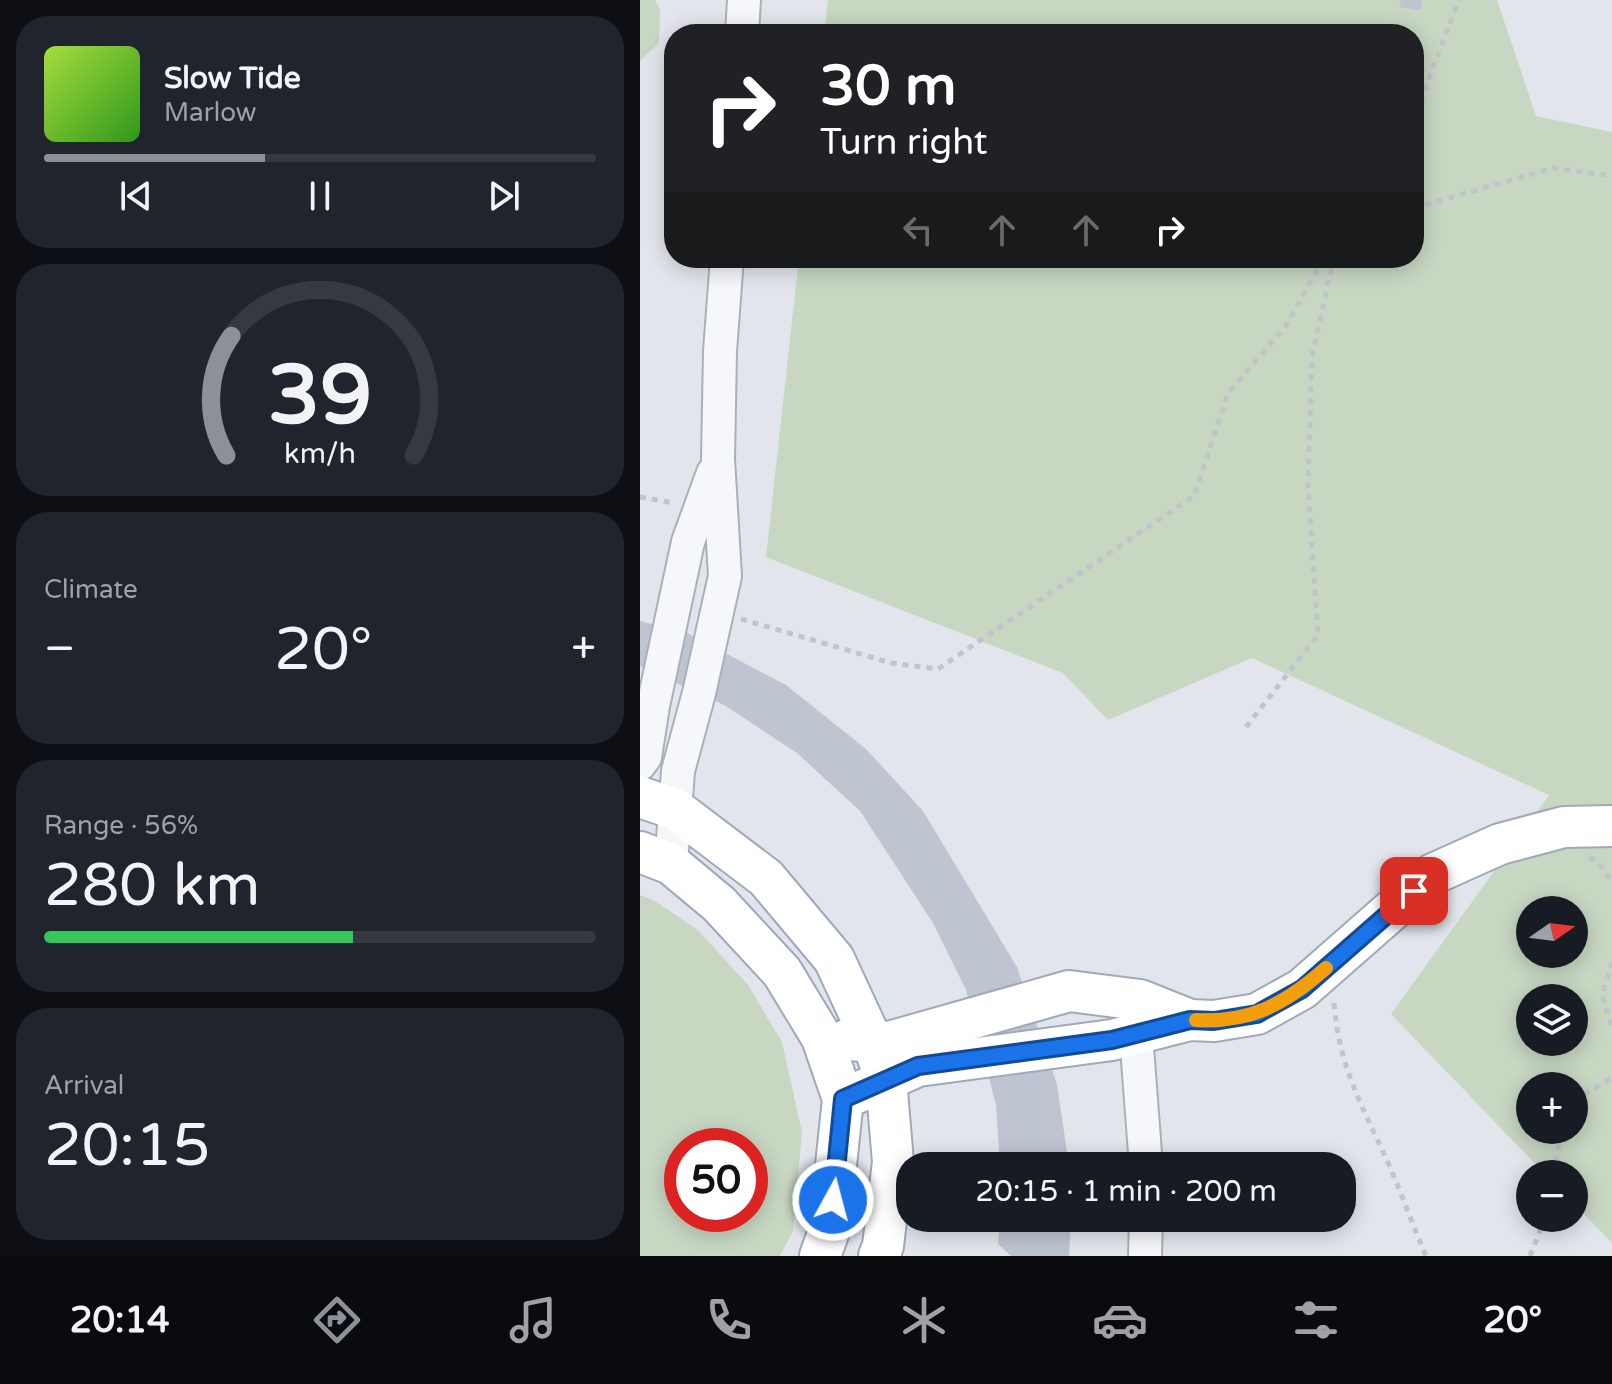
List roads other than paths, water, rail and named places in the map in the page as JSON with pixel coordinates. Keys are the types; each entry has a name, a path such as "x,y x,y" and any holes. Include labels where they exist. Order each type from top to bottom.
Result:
{"main road":[{"path":"658,803 766,878 834,959 872,1041 886,1080 893,1162 883,1246 879,1256"},
{"path":"843,1099 918,1066 1112,1040 1190,1020 1214,1021 1257,1014 1302,989 1433,874 1513,840 1564,827 1612,826"},
{"path":"655,858 719,904 782,972 822,1038 843,1099 829,1231 820,1256"},
{"path":"822,1038 889,1042 1069,991 1140,1000 1190,1020"}],"street":[{"path":"743,24 744,0"},
{"path":"655,858 658,803 678,771 725,576 718,459 720,351 726,268"},
{"path":"640,764 645,757 688,542 718,459"},
{"path":"1136,1034 1145,1152"},
{"path":"1145,1256 1146,1232"}]}
